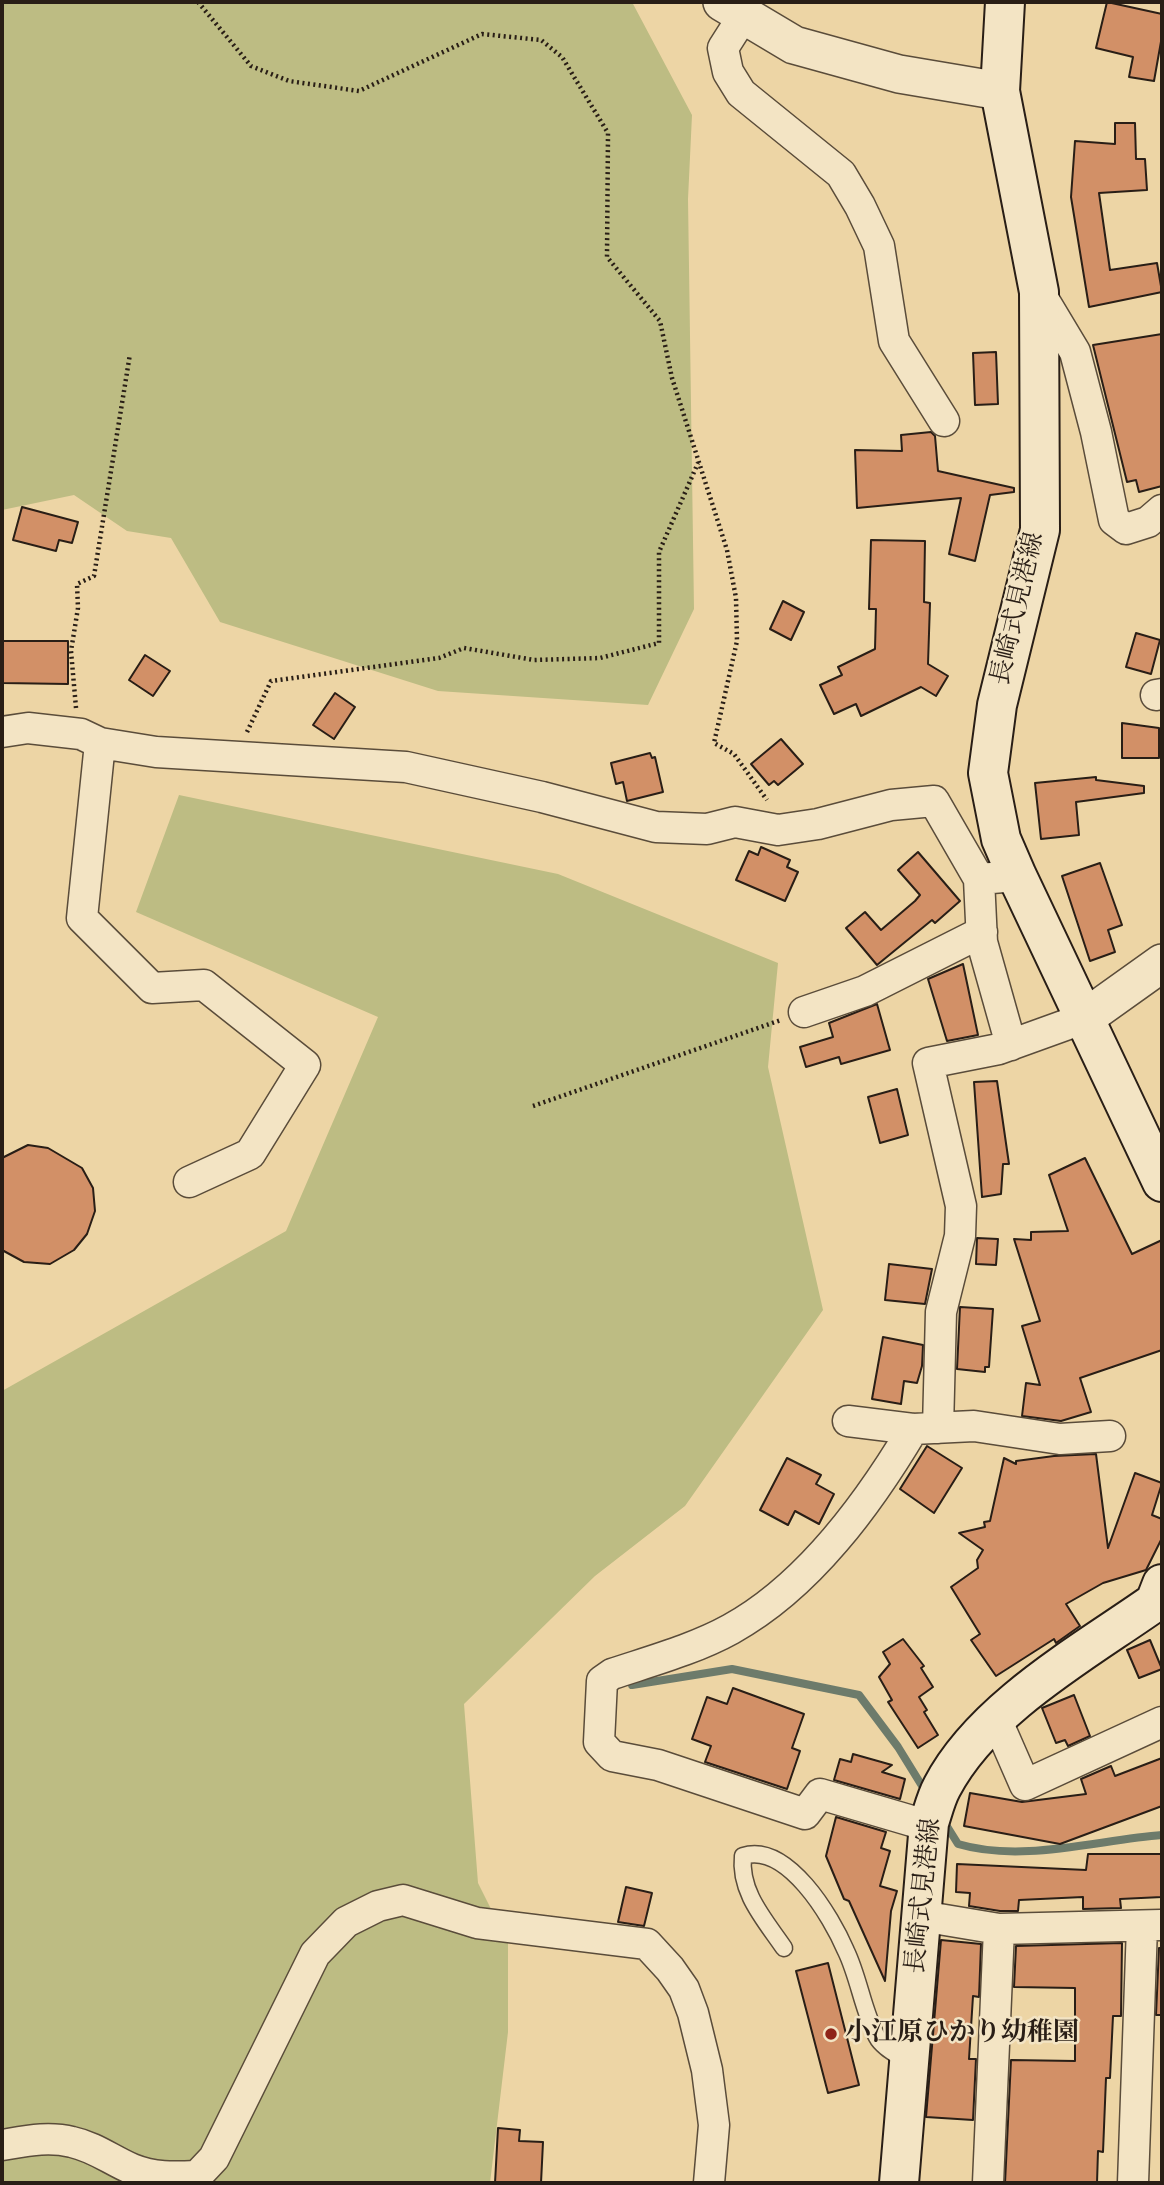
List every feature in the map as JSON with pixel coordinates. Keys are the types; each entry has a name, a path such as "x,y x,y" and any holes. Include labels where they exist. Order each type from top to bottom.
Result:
{"main road":[{"name":"長崎式見港線","path":"1005,2 1000,91 1040,292 1040,530 997,705 988,772 1001,839 1162,1182"},
{"name":"長崎式見港線","path":"898,2183 921,1916 933,1812 959,1762 1023,1695 1160,1601"}],"street":[{"path":"944,421 894,341 879,246 841,174 741,93 727,72 723,48 733,8 794,45 899,74 1000,91"},
{"path":"1040,292 1075,352 1096,432 1114,520 1126,529 1148,522 1162,510"},
{"path":"2,732 28,728 81,734 100,743 156,752 406,767 542,797 656,827 707,828 735,822 779,830 818,824 891,805 934,802 979,879 982,932 1011,1045"},
{"path":"100,743 82,918 152,988 204,985 305,1065 250,1154 189,1182"},
{"path":"979,879 1017,876"},
{"path":"804,1012 865,991 982,932"},
{"path":"933,1812 820,1794 805,1814 658,1765 612,1756 603,1750 598,1733 602,1681 612,1674 731,1629 786,1590 858,1511 925,1428 941,1312 960,1236 961,1206 928,1063 1011,1045 1085,1018 1162,964"},
{"path":"848,1420 925,1428 974,1426 1060,1440 1110,1436"},
{"path":"997,1721 1025,1784 1162,1722"},
{"path":"2,2145 40,2138 69,2141 100,2150 130,2168 152,2175 197,2176 214,2158 315,1954 346,1922 378,1906 403,1900 477,1923 648,1944 684,1989 696,2024 707,2070 715,2126 709,2183"},
{"path":"921,1916 999,1928 1152,1925 1133,2183"},
{"path":"988,2183 999,1928"}],"lane":[{"path":"783,1948 748,1894 741,1874 743,1856 755,1852 792,1868 846,1949 878,2040 908,2063"}],"path":[{"path":"198,2 251,66 289,81 359,91 482,34 541,40 562,57 608,134 607,257 660,321 672,378 727,550 736,598 737,641 714,743 734,754 767,801 818,824"},
{"path":"100,743 76,709 71,651 78,608 77,584 94,576 130,354"},
{"path":"236,755 271,681 439,658 464,648 534,660 600,658 659,643 659,552 698,462"},
{"path":"534,1105 804,1012"}],"shaded area":[{"path":"2,2 632,2 692,115 688,199 694,609 648,705 438,691 220,622 171,538 127,531 74,495 2,510"},
{"path":"179,795 558,874 778,963 768,1067 823,1310 685,1506 595,1576 464,1704 478,1883 508,1943 508,2032 490,2183 2,2183 2,1391 286,1231 378,1017 136,912"}],"building":[{"path":"1107,2 1162,14 1162,36 1154,81 1129,77 1133,57 1096,48"},
{"path":"1115,123 1135,123 1136,159 1145,159 1147,190 1099,193 1110,270 1157,263 1162,292 1089,307 1071,197 1075,141 1115,144"},
{"path":"1162,334 1162,486 1139,492 1136,480 1127,482 1093,345"},
{"path":"996,352 998,404 975,405 973,353"},
{"path":"931,432 935,436 938,471 1014,488 1014,492 990,495 975,561 949,554 961,498 857,508 855,450 902,451 901,435"},
{"path":"22,507 78,522 72,543 59,540 56,551 13,540"},
{"path":"871,540 925,541 924,602 930,603 928,664 948,676 936,696 921,687 861,716 856,704 834,714 820,685 842,675 838,667 875,649 876,609 869,609"},
{"path":"783,601 804,612 791,640 770,629"},
{"path":"1136,633 1160,640 1151,674 1126,667"},
{"path":"2,641 68,641 68,684 2,683"},
{"path":"145,655 170,671 153,696 129,680"},
{"path":"335,693 355,707 334,739 313,725"},
{"path":"1122,723 1159,728 1159,758 1122,758"},
{"path":"781,739 803,764 778,785 774,781 769,785 751,764"},
{"path":"650,753 652,758 655,757 663,792 627,801 623,782 616,784 611,763"},
{"path":"1096,777 1096,780 1144,786 1144,793 1076,802 1079,835 1041,839 1035,783"},
{"path":"761,847 790,860 787,867 798,872 785,901 736,880 749,851 758,855"},
{"path":"918,852 960,901 935,923 932,920 877,965 846,928 865,912 881,930 915,901 920,895 898,870"},
{"path":"1100,863 1122,925 1108,930 1115,952 1090,961 1062,876"},
{"path":"963,964 978,1035 947,1041 928,979"},
{"path":"877,1004 890,1050 841,1064 839,1057 806,1067 800,1047 833,1037 829,1023"},
{"path":"997,1081 1009,1164 1003,1164 1001,1194 982,1197 974,1082"},
{"path":"897,1089 908,1135 880,1143 868,1097"},
{"path":"28,1145 48,1148 82,1168 93,1188 95,1211 87,1234 74,1250 50,1264 24,1262 2,1250 2,1158"},
{"path":"1085,1158 1132,1254 1162,1240 1162,1350 1080,1378 1091,1412 1061,1421 1022,1416 1026,1383 1040,1385 1022,1326 1040,1321 1014,1239 1031,1240 1031,1232 1068,1231 1049,1175"},
{"path":"977,1238 998,1239 996,1265 976,1264"},
{"path":"889,1264 932,1269 925,1304 885,1300"},
{"path":"960,1307 993,1309 989,1367 985,1367 985,1372 957,1369"},
{"path":"883,1337 923,1345 922,1366 917,1383 904,1381 901,1404 872,1399"},
{"path":"927,1446 962,1468 934,1513 900,1489"},
{"path":"1096,1454 1108,1548 1135,1473 1162,1483 1152,1515 1162,1519 1162,1538 1146,1570 1103,1583 1066,1604 1080,1626 1056,1643 1054,1639 996,1676 971,1640 980,1634 951,1587 978,1568 977,1560 983,1550 959,1533 985,1527 984,1522 990,1521 1004,1458 1016,1464 1016,1461 1054,1456"},
{"path":"787,1458 821,1475 816,1484 834,1494 819,1524 795,1511 788,1525 760,1510"},
{"path":"903,1639 924,1666 921,1668 933,1687 919,1697 927,1710 924,1712 938,1735 918,1748 888,1702 892,1700 879,1677 890,1664 883,1652"},
{"path":"1150,1640 1162,1669 1139,1678 1127,1650"},
{"path":"733,1688 804,1714 792,1748 800,1751 787,1789 705,1762 711,1746 692,1739 707,1697 727,1704"},
{"path":"1074,1695 1090,1736 1068,1746 1065,1740 1056,1743 1042,1708"},
{"path":"853,1754 892,1765 882,1772 905,1779 900,1799 834,1780 840,1759 851,1762"},
{"path":"1162,1758 1162,1806 1060,1844 964,1826 970,1793 1022,1802 1086,1794 1081,1779 1111,1766 1115,1776"},
{"path":"836,1817 886,1832 881,1848 890,1851 880,1886 897,1891 891,1911 885,1981 826,1856"},
{"path":"1088,1854 1162,1854 1162,1897 1120,1899 1121,1908 1083,1909 1083,1897 1019,1900 1018,1911 1000,1911 969,1906 970,1893 956,1892 957,1864 1086,1870"},
{"path":"626,1887 652,1893 644,1926 618,1922"},
{"path":"941,1940 981,1944 979,1997 973,1996 969,2059 976,2059 973,2120 926,2117"},
{"path":"1122,1943 1121,2016 1113,2016 1110,2078 1106,2078 1103,2152 1098,2151 1097,2183 1005,2183 1011,2060 1075,2061 1075,1988 1014,1987 1016,1946"},
{"path":"1159,1948 1162,1948 1162,2015 1156,2015"},
{"path":"828,1963 859,2085 828,2093 796,1971"},
{"path":"498,2128 520,2130 519,2141 543,2142 541,2183 495,2183"}],"waterway":[{"path":"632,1685 732,1669 859,1695 898,1747 927,1794"},
{"path":"943,1820 958,1844 1008,1851 1060,1849 1162,1835"}],"place":[{"name":"小江原ひかり幼稚園","path":"831,2034"}]}
